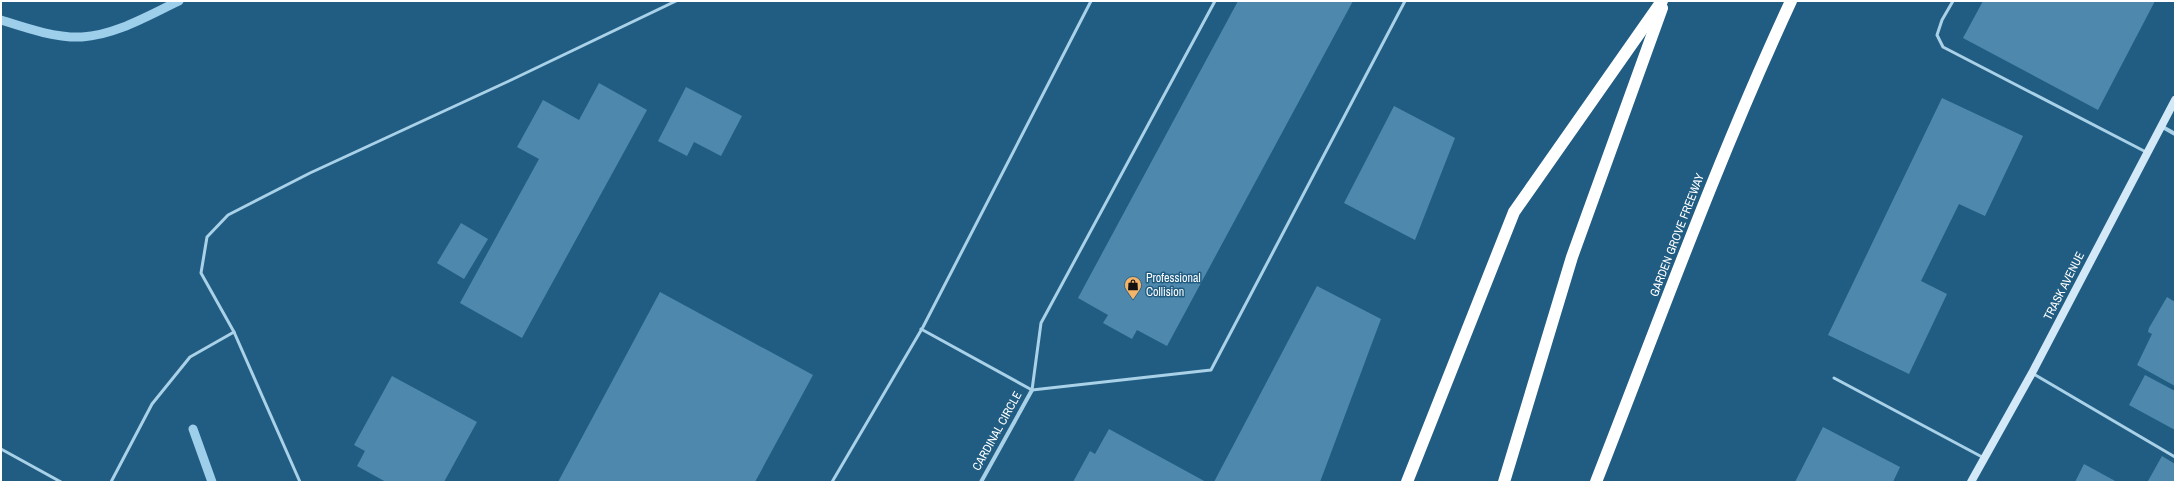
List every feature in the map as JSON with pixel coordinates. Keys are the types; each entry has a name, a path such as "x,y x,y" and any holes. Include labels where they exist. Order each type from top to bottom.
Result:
{"highway":[{"path":"1407,482 1514,212 1663,1"},
{"path":"1504,482 1572,257 1663,1"},
{"name":"GARDEN GROVE FREEWAY","path":"1596,482 1705,202 1760,67 1791,1"}],"main road":[{"name":"TRASK AVENUE","path":"1971,482 2032,373 2146,152 2175,100"}],"street":[{"path":"2161,126 2175,134"},
{"name":"CARDINAL CIRCLE","path":"981,482 1032,390"}],"lane":[{"path":"300,482 234,332 201,273 207,238 228,215 310,173 509,81 676,1"},
{"path":"832,482 922,329 1091,1"},
{"path":"1032,390 1041,323 1215,1"},
{"path":"922,329 1032,390 1211,370 1406,1"},
{"path":"1953,1 1942,20 1936,35 1943,46 2146,152"},
{"path":"111,482 152,404 190,357 234,332"},
{"path":"2032,373 2175,457"},
{"path":"1834,378 1984,458"},
{"path":"1,449 61,482"}],"building":[{"path":"1238,1 1353,1 1167,346 1137,330 1132,339 1103,323 1108,315 1078,298"},
{"path":"1983,1 2155,1 2098,110 1963,38"},
{"path":"599,83 647,110 522,338 460,303 539,159 517,147 543,100 579,120"},
{"path":"686,87 742,116 721,156 694,142 687,156 658,141"},
{"path":"1942,98 2023,136 1985,216 1959,204 1921,281 1947,294 1909,374 1828,335"},
{"path":"1394,106 1455,138 1415,240 1344,203"},
{"path":"461,223 488,239 464,279 437,263"},
{"path":"1317,286 1381,319 1320,482 1214,482"},
{"path":"660,292 813,375 755,482 558,482"},
{"path":"2167,297 2175,302 2175,386 2137,365 2152,334 2148,332 2149,328"},
{"path":"2145,375 2175,391 2175,430 2129,405"},
{"path":"392,376 477,422 444,482 386,482 357,466 365,451 354,445"},
{"path":"1823,427 1900,467 1893,482 1795,482"},
{"path":"1109,429 1206,482 1073,482 1090,451 1095,454"},
{"path":"2162,456 2175,464 2175,482 2148,481"},
{"path":"2084,464 2117,482 2075,482"}],"waterway":[{"path":"1,20 51,34 82,37 120,28 179,1"},
{"path":"193,429 212,482"}],"place":[{"name":"Professional Collision","path":"1133,300"}]}
